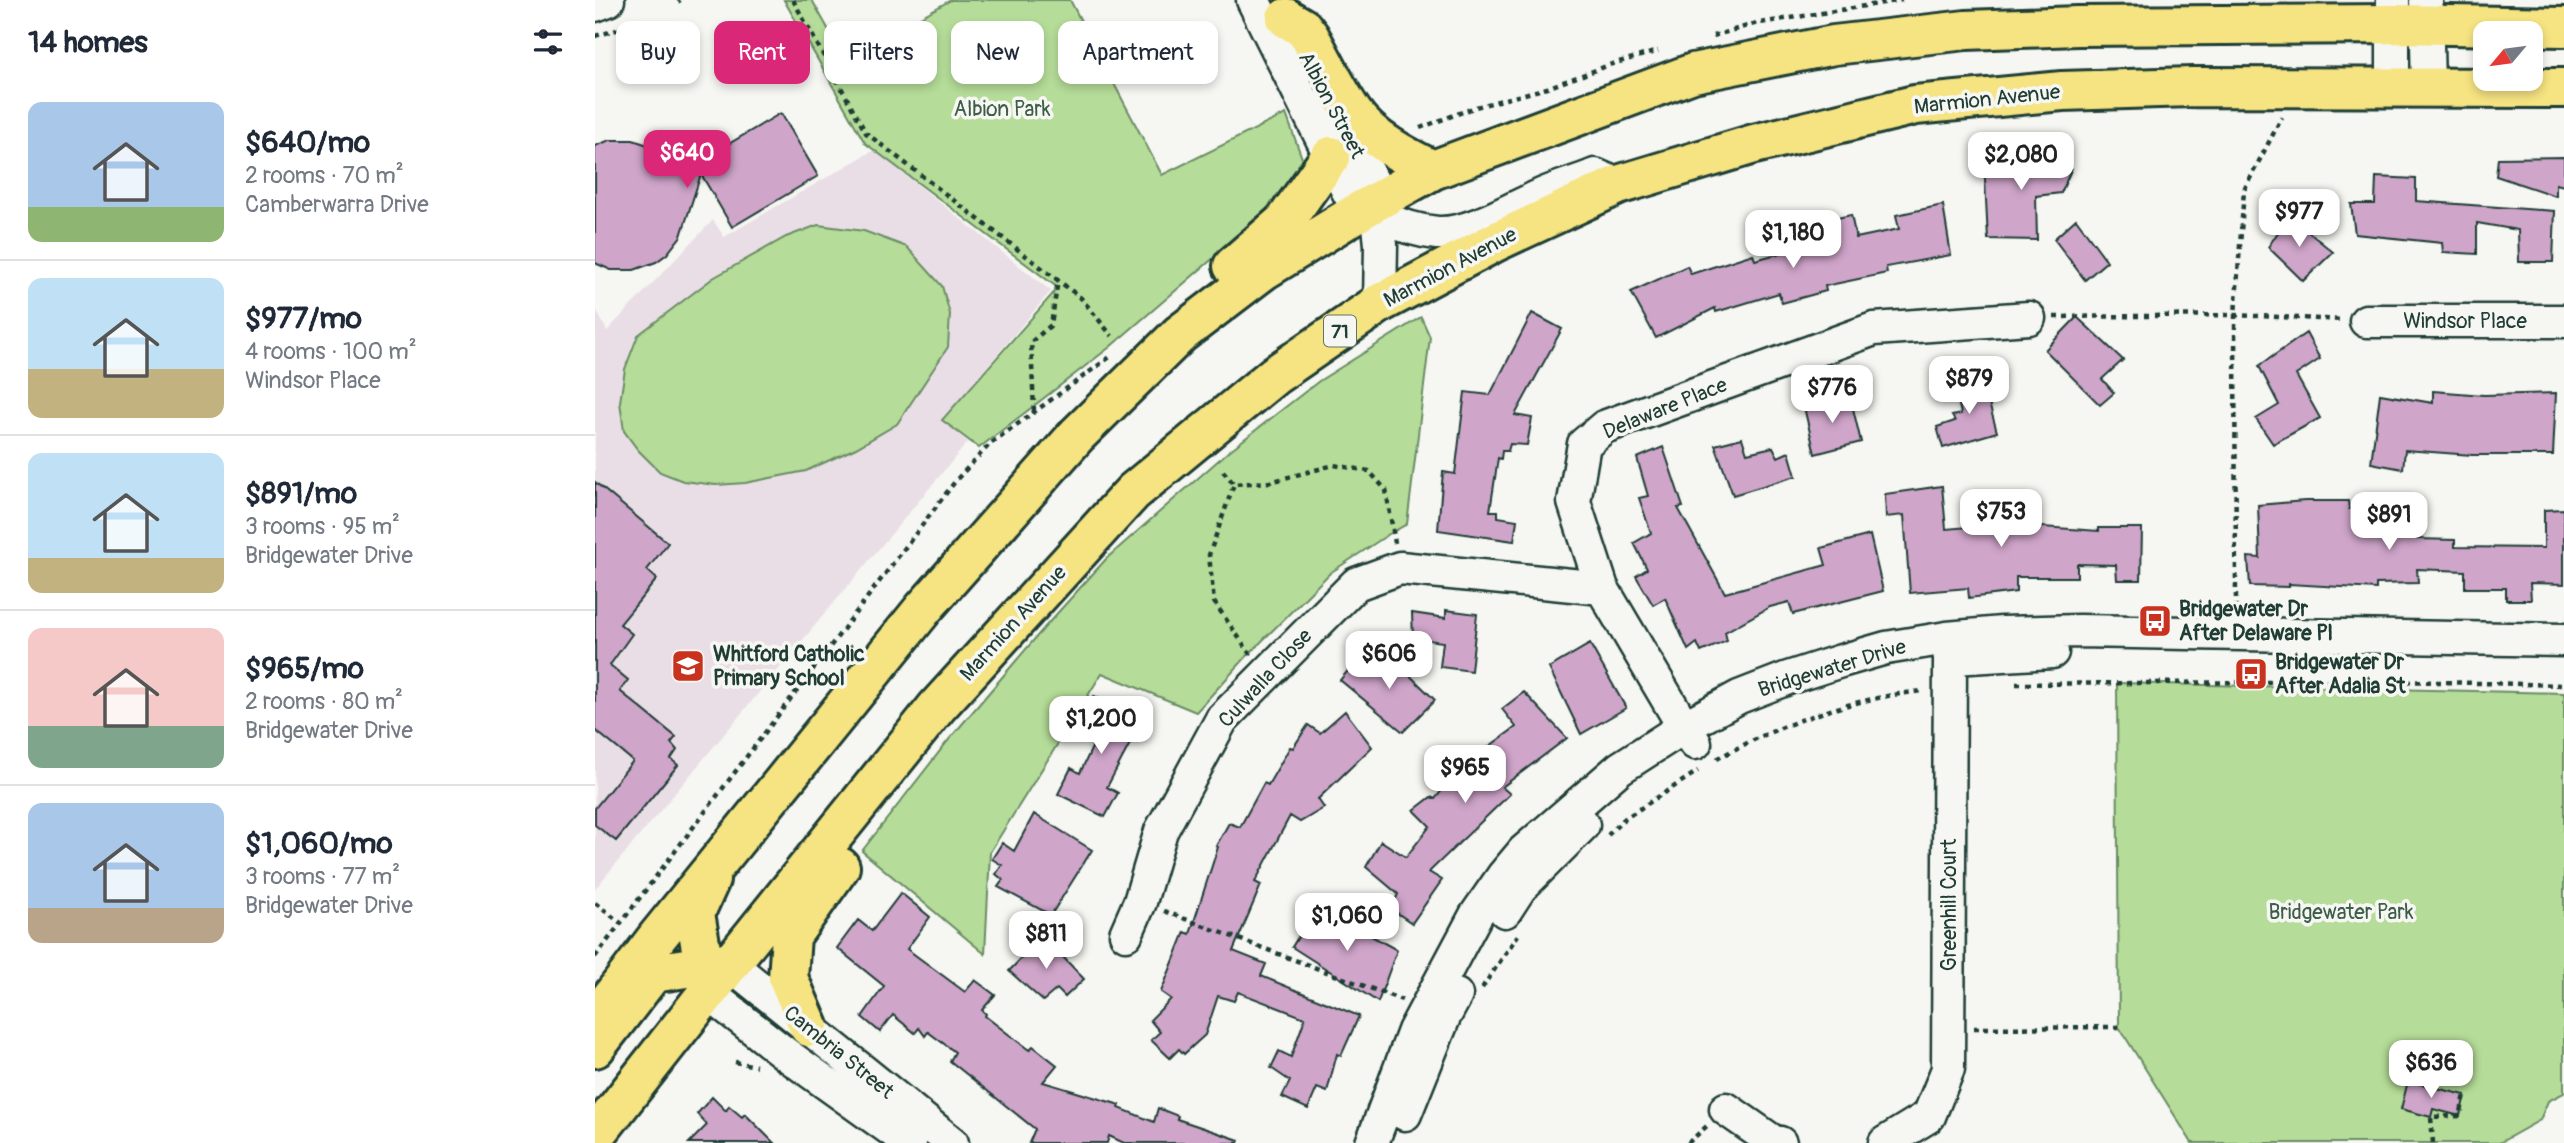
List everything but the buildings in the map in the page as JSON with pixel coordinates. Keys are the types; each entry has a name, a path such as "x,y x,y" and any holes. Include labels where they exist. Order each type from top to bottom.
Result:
{"highway":[{"path":"2295,25 2333,0"},
{"path":"1281,9 1310,37 1353,114 1367,128 1411,160 1433,170"},
{"path":"595,1019 721,857 924,608 1047,467 1180,334 1264,270 1373,208 1433,170 1693,73 1833,46 1966,30 2078,26 2295,25 2409,12 2564,27"},
{"name":"Marmion Avenue","path":"595,1136 717,971 937,707 1133,492 1275,375 1380,303 1495,242 1618,185 1755,144 1915,105 2062,91 2298,86 2564,88"},
{"path":"1180,334 1181,307 1258,247 1286,221 1331,156"},
{"path":"809,1027 788,978 791,936 821,891 906,784 904,748"},
{"path":"595,1048 653,974 717,971 695,913 721,857"}],"street":[{"path":"595,5 608,0"},
{"name":"Albion Street","path":"1253,0 1349,193 1399,225 1438,233 1458,230 1495,217 1546,193 1595,176 1618,185"},
{"name":"Albion Street","path":"1281,9 1374,186 1373,208 1381,245 1380,303"},
{"path":"2409,12 2411,87"},
{"name":"Delaware Place","path":"1700,749 1602,588 1574,502 1584,444 1604,427 1874,329 2029,318"},
{"name":"Windsor Place","path":"2367,320 2564,321"},
{"name":"Culwalla Close","path":"1126,934 1140,902 1161,831 1222,719 1356,584 1401,568 1602,588"},
{"name":"Bridgewater Drive","path":"1949,662 2002,632 2564,640"},
{"name":"Bridgewater Drive","path":"1396,1143 1413,1092 1444,1017 1484,943 1520,888 1585,823 1631,786 1700,749 1749,716 1817,689 1882,671 2049,652 2564,661"},
{"name":"Greenhill Court","path":"1885,1143 1929,1115 1948,1069 1949,662"},
{"name":"Bridgewater Drive","path":"1372,1143 1401,1062 1425,1009 1476,915 1503,876 1524,851 1620,768 1700,749"},
{"name":"Cambria Street","path":"717,971 809,1027 952,1143"},
{"name":"Cambria Street","path":"717,971 787,1055 910,1143"},
{"path":"1726,1109 1772,1141 1780,1143"}],"path":[{"path":"793,0 866,133 1081,298 1111,336"},
{"path":"595,36 616,30"},
{"path":"2237,617 2235,315 2244,190 2298,86"},
{"path":"1034,411 1031,342 1051,325 1058,280"},
{"path":"2029,318 2235,315 2367,320"},
{"path":"595,957 957,479 990,444 1115,353"},
{"path":"1234,484 1270,482 1334,465 1370,471 1385,490 1401,568"},
{"path":"1223,471 1234,484"},
{"path":"1234,484 1209,555 1214,601 1248,652 1266,673"},
{"path":"1604,839 1700,749 1749,741 1822,713 1905,694 1949,662"},
{"path":"2012,684 2397,681 2564,685"},
{"path":"1140,902 1425,1009"},
{"path":"595,903 621,923"},
{"path":"1477,998 1525,925"},
{"path":"1949,1028 2119,1027"},
{"path":"2433,1143 2431,1117 2460,1116 2465,1095"}],"shaded area":[{"name":"Whitford Catholic Primary School","path":"874,150 1051,291 942,420 968,442 595,889 595,307 607,331 713,220 724,237"}],"green space":[{"name":"Albion Park","path":"784,0 812,0 824,21 824,71 810,46 810,21 796,21"},
{"name":"Albion Park","path":"951,0 1070,0 1081,21 1058,21 1058,84 1114,84 1162,175 1286,114 1303,161 1259,219 1110,347 979,448 942,420 1058,288 865,143 832,84 937,84 937,21 913,21"},
{"path":"818,225 864,231 907,247 942,286 950,314 948,347 897,424 856,448 806,471 745,483 716,485 683,481 660,472 624,431 620,402 625,369 638,335 713,278 786,237"},
{"path":"1421,317 1430,337 1407,524 1330,573 1248,655 1196,712 1102,673 990,852 985,954 862,851 947,742 1107,558 1229,451 1319,381"},
{"name":"Bridgewater Park","path":"2117,683 2564,693 2564,1093 2548,1101 2540,1120 2499,1143 2192,1143 2119,1027"}],"place":[{"name":"Bridgewater Dr After Delaware Pl","path":"2155,621"},
{"name":"Whitford Catholic Primary School","path":"688,666"},
{"name":"Bridgewater Dr After Adalia St","path":"2251,674"}]}
